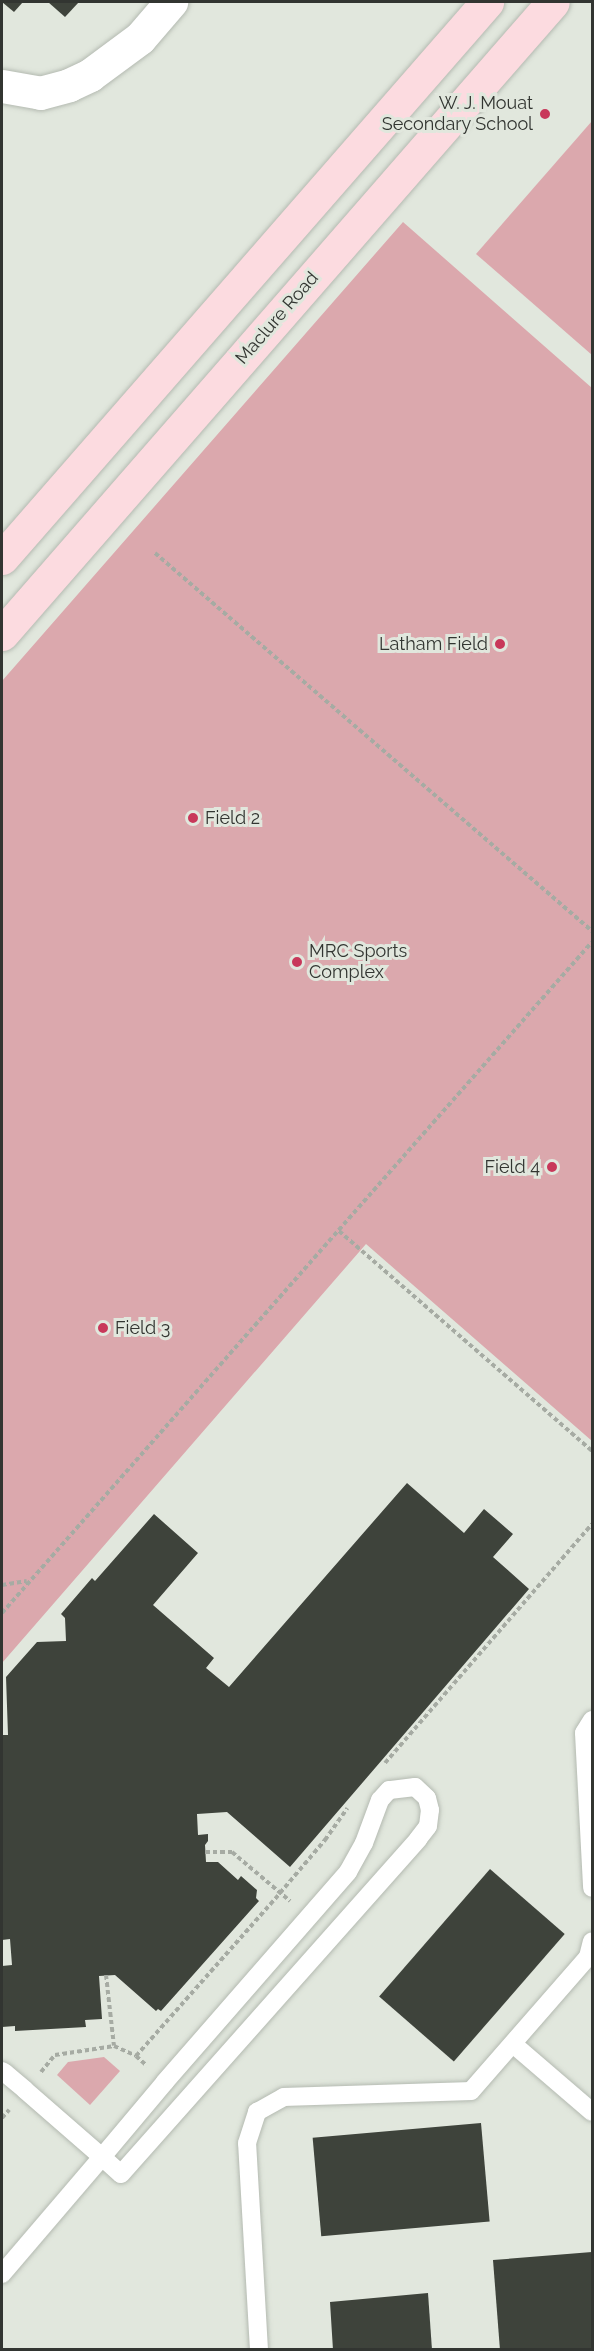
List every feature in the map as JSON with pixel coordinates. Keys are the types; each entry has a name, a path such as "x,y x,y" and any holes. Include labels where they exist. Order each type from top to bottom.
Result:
{"main road":[{"path":"2,558 487,2"},
{"name":"Maclure Road","path":"2,634 553,2"}],"street":[{"path":"2,86 40,93 69,85 90,75 140,38 171,2"}],"lane":[{"path":"592,1720 584,1733 592,1888"},
{"path":"2,2071 25,2090 102,2157 121,2174 418,1839 428,1826 430,1810 427,1797 415,1787 389,1790 380,1800 364,1843 348,1872 165,2082 102,2157 2,2274"},
{"path":"259,2349 247,2143 257,2112 284,2097 471,2091 588,1957 592,1941"},
{"path":"513,2044 592,2112"}],"path":[{"path":"155,553 592,931"},
{"path":"2,1613 592,942"},
{"path":"339,1231 592,1451"},
{"path":"381,1768 592,1524"},
{"path":"2,1585 29,1581"},
{"path":"136,2056 280,1893 325,1840 349,1806"},
{"path":"205,1852 232,1852 309,1917"},
{"path":"106,1975 114,2046"},
{"path":"2,2118 55,2055 114,2046 136,2056 165,2082"}],"shaded area":[{"path":"592,121 592,355 476,254"},
{"name":"MRC Sports Complex","path":"403,222 592,388 592,1441 366,1244 2,1663 2,681"},
{"path":"104,2057 120,2071 90,2105 57,2075 68,2062"}],"building":[{"path":"2,2 23,2 14,12"},
{"path":"48,2 79,2 65,17"},
{"path":"407,1483 464,1533 484,1509 513,1534 493,1557 529,1589 290,1867 227,1812 197,1814 198,1835 208,1834 208,1841 205,1845 206,1862 218,1862 238,1880 241,1876 257,1890 256,1898 259,1901 161,2011 158,2009 156,2011 115,1975 99,1976 102,2019 85,2020 86,2027 15,2031 15,2026 2,2027 2,1966 12,1965 10,1939 2,1940 2,1735 8,1735 6,1677 37,1642 66,1641 65,1618 61,1614 92,1578 95,1581 154,1514 198,1553 153,1605 214,1658 206,1668 229,1687"},
{"path":"490,1869 565,1934 454,2061 379,1997"},
{"path":"481,2123 490,2222 321,2236 313,2138"},
{"path":"592,2252 592,2350 500,2350 493,2260"},
{"path":"428,2293 432,2350 333,2350 330,2302"}],"place":[{"name":"W. J. Mouat Secondary School","path":"545,114"},
{"name":"Latham Field","path":"500,644"},
{"name":"Field 2","path":"193,818"},
{"name":"MRC Sports Complex","path":"297,962"},
{"name":"Field 4","path":"552,1167"},
{"name":"Field 3","path":"103,1328"}]}
